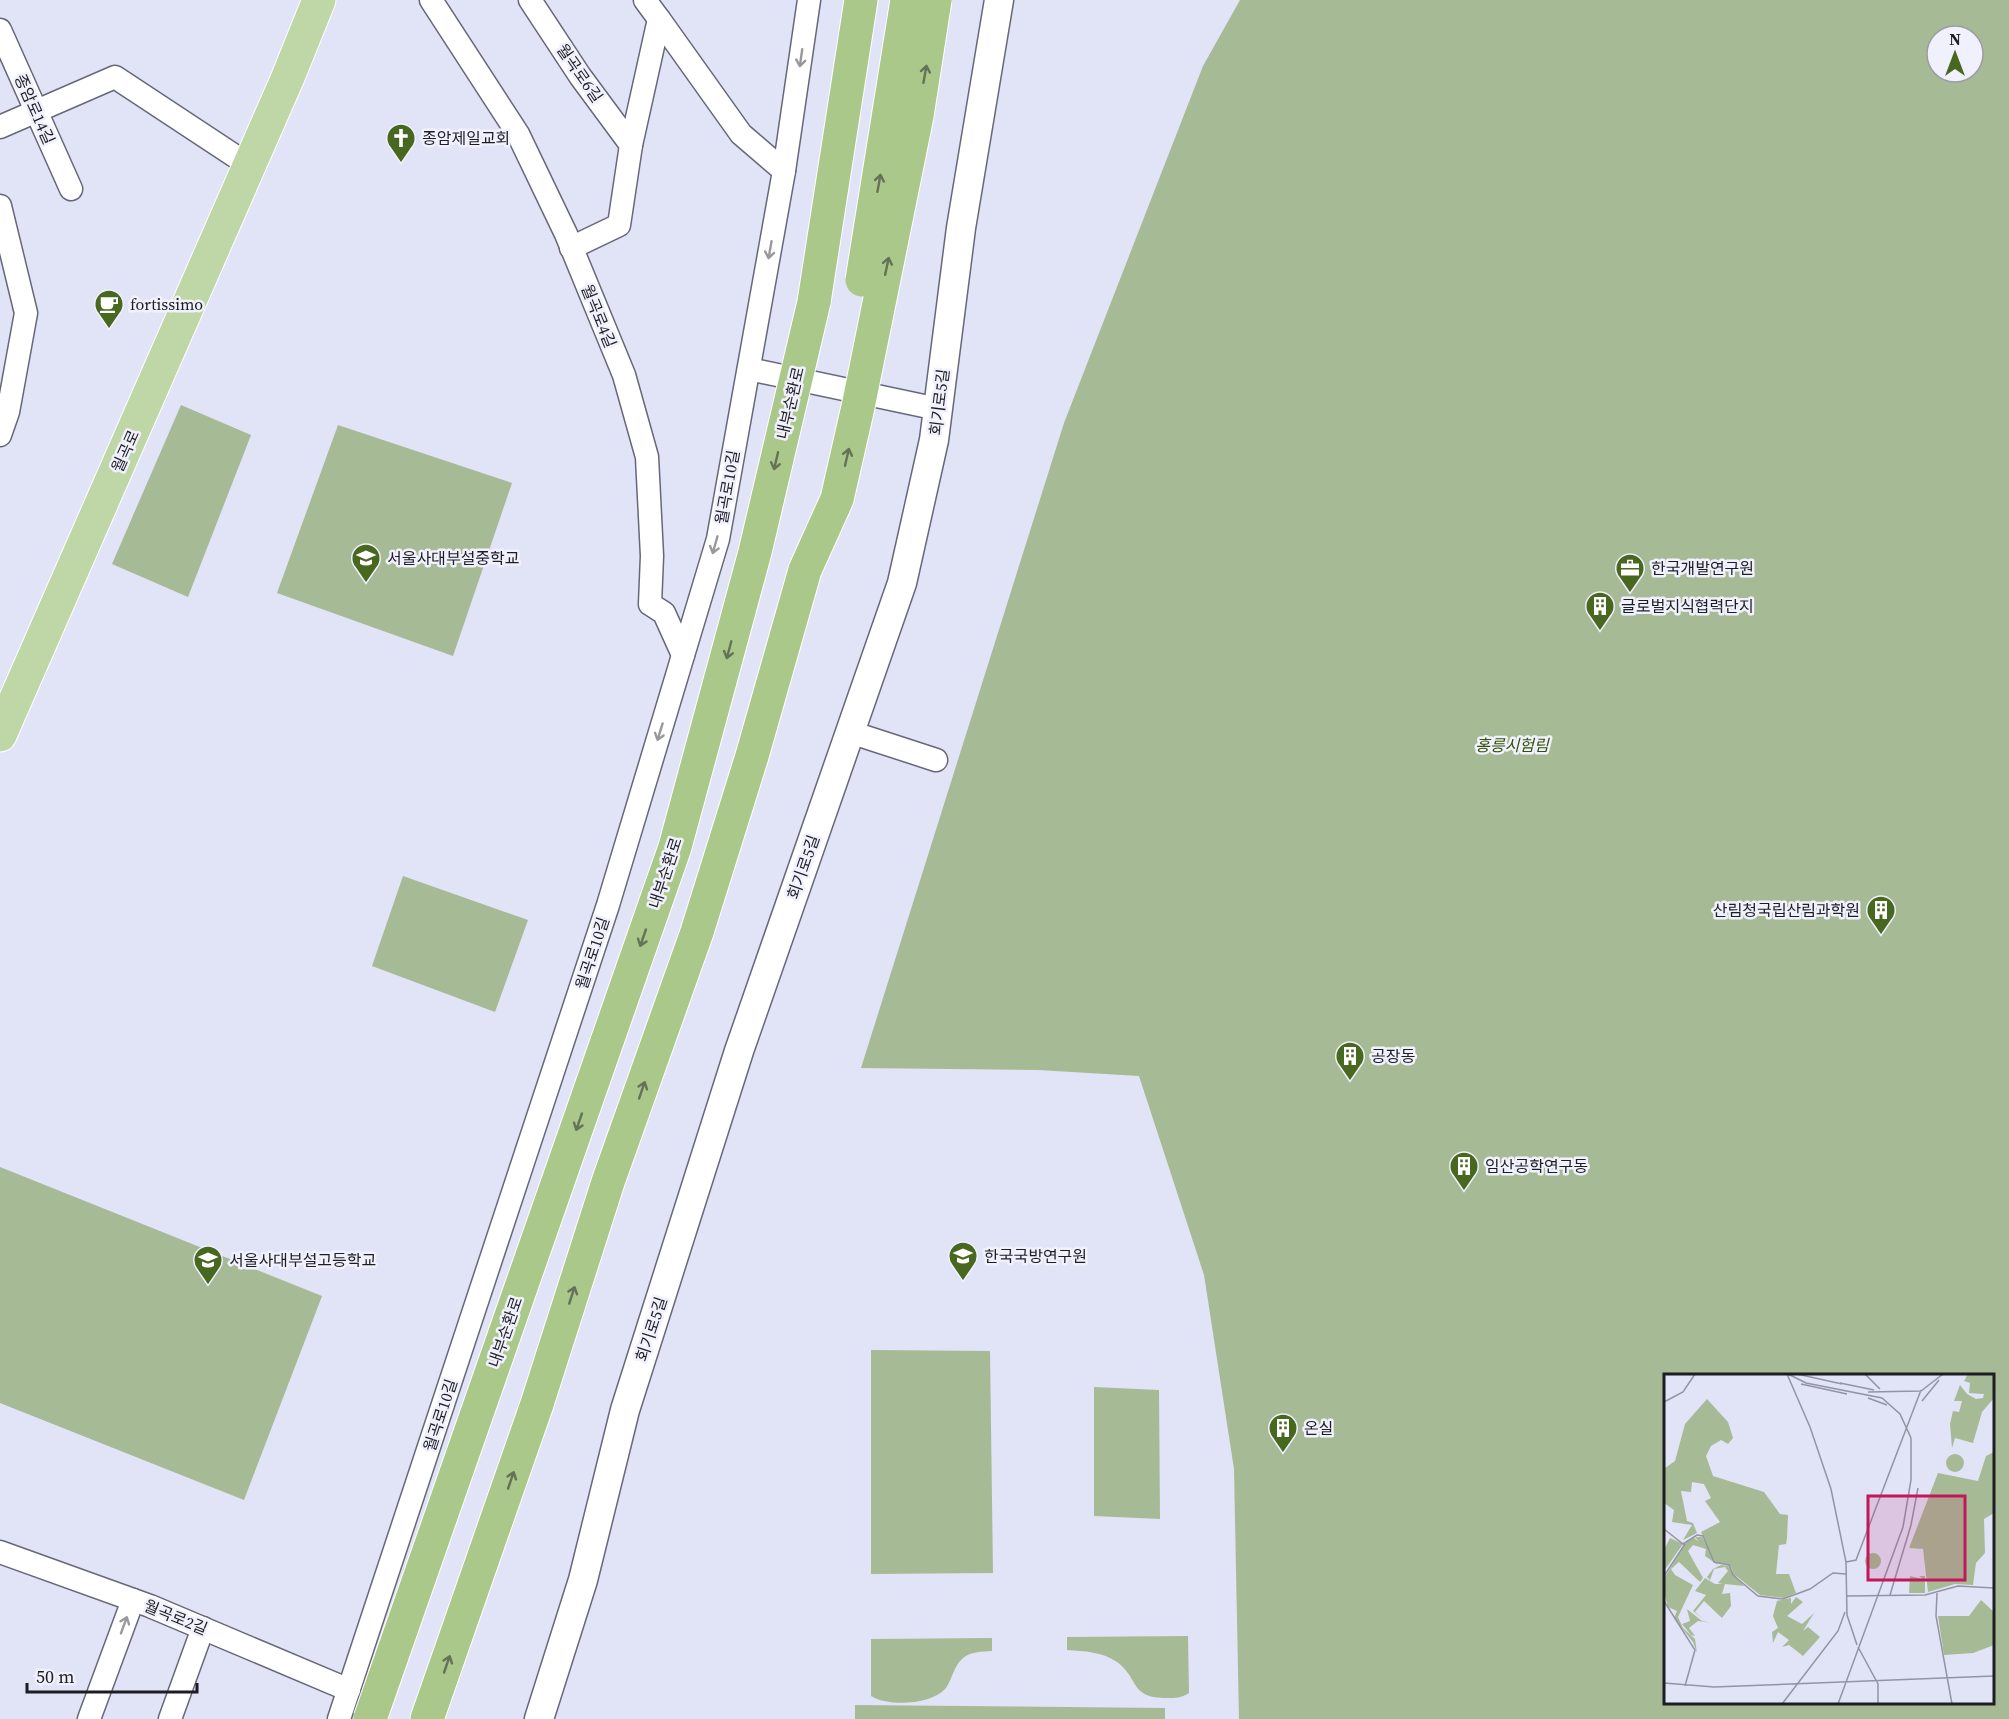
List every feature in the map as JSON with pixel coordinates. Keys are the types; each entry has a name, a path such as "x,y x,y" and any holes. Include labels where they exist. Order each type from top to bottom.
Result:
{"highway":[{"path":"814,302 843,0"},
{"name":"내부순환로","path":"370,1719 675,848 752,563 814,302 861,0"},
{"path":"427,1719 537,1404 608,1182 698,932 742,790 805,570 870,236 907,0"},
{"path":"805,570 837,499 853,430 917,116 935,0"}],"main road":[{"name":"월곡로","path":"0,735 250,166 319,0"}],"street":[{"name":"월곡로4길","path":"431,0 518,134 571,248 624,375 647,457 652,556 650,604 664,613 683,655"},
{"name":"월곡로6길","path":"530,0 580,76 631,145"},
{"path":"645,0 741,134 784,171"},
{"name":"월곡로10길","path":"339,1719 608,905 718,539 784,171 809,0"},
{"name":"회기로5길","path":"539,1719 583,1580 625,1410 739,1051 902,583 934,440 961,228 999,0"},
{"path":"571,248 619,225 631,145 659,19"},
{"name":"종암로14길","path":"0,30 71,189"},
{"path":"0,127 115,77 250,166"},
{"path":"0,206 26,313 0,435"},
{"path":"748,369 938,409"},
{"path":"850,732 936,760"},
{"name":"월곡로2길","path":"0,1552 133,1600 349,1690"},
{"path":"89,1719 133,1600"},
{"path":"170,1719 203,1628"}],"green space":[{"name":"홍릉시험림","path":"1240,0 2009,0 2009,1719 1239,1719 1234,1469 1204,1275 1139,1076 1038,1070 861,1068 1064,423 1203,66"},
{"path":"181,405 251,435 188,597 112,564"},
{"path":"338,425 512,483 453,656 277,593"},
{"path":"403,876 528,920 495,1012 372,966"},
{"path":"0,1167 322,1296 244,1500 0,1403"},
{"path":"871,1350 990,1351 993,1573 871,1574"},
{"path":"1094,1387 1159,1390 1160,1519 1094,1516"},
{"path":"1188,1636 1189,1693 1176,1698 1146,1695 1136,1686 1124,1668 1106,1656 1067,1650 1067,1637"},
{"path":"992,1638 992,1651 976,1652 965,1656 957,1665 946,1688 931,1698 899,1703 879,1700 871,1696 871,1639"},
{"path":"855,1705 1165,1708 1165,1719 855,1719"}],"pier":[{"path":"879,0 899,0 876,162 810,517 762,701 426,1719 395,1719 660,917 740,697 789,512 816,380 850,157"}],"place":[{"name":"종암제일교회","path":"401,164"},
{"name":"fortissimo","path":"109,330"},
{"name":"서울사대부설중학교","path":"366,584"},
{"name":"한국개발연구원","path":"1630,594"},
{"name":"글로벌지식협력단지","path":"1600,632"},
{"name":"산림청국립산림과학원","path":"1881,936"},
{"name":"공장동","path":"1350,1082"},
{"name":"임산공학연구동","path":"1464,1192"},
{"name":"한국국방연구원","path":"963,1282"},
{"name":"서울사대부설고등학교","path":"208,1286"},
{"name":"온실","path":"1283,1454"}]}
